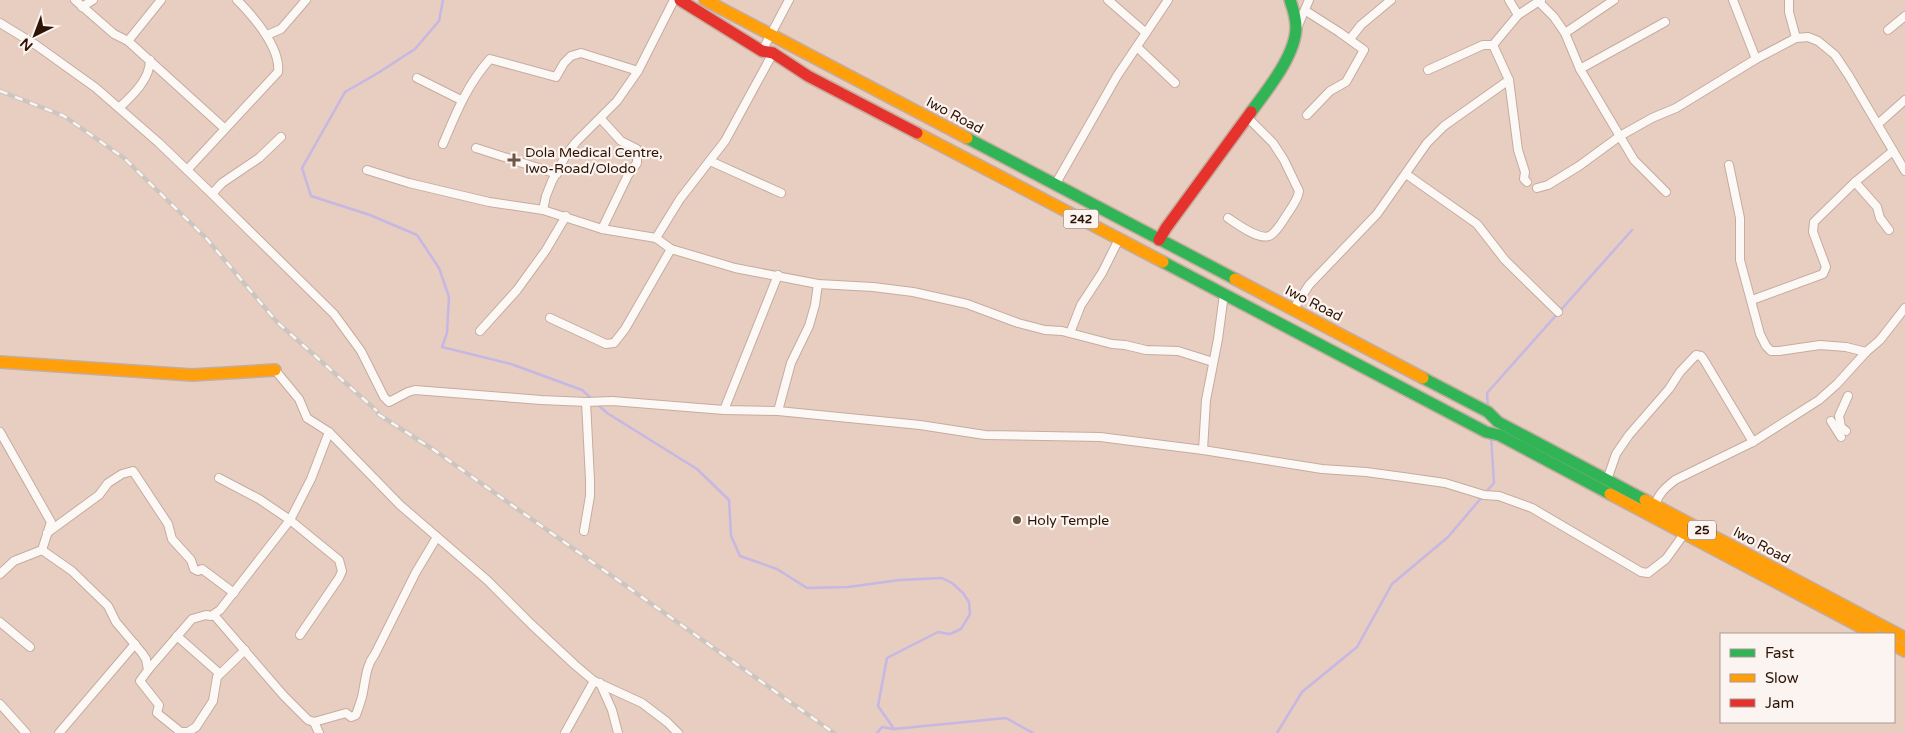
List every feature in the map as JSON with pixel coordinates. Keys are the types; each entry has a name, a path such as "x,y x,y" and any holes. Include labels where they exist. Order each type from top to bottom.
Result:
{"main road":[{"name":"Iwo Road","path":"680,0 808,76 1486,432 1499,435 1684,534 1894,633"},
{"name":"Iwo Road","path":"705,0 1488,412 1498,422 1655,506 1830,604 1873,633"},
{"path":"1159,240 1248,118 1285,61 1293,45 1296,29 1296,20 1290,0"},
{"path":"0,362 192,375 275,370"}],"street":[{"path":"75,0 114,34 128,41 224,128"},
{"path":"82,7 93,0"},
{"path":"128,41 161,0"},
{"path":"187,170 278,72 278,66 267,35 237,0"},
{"path":"267,35 281,29 306,0"},
{"path":"543,210 546,196 566,155 576,142 617,101 638,71 674,0"},
{"path":"656,238 680,199 725,141 743,109 767,52 771,35 789,0"},
{"path":"1108,0 1146,33"},
{"path":"1055,185 1118,76 1168,0"},
{"path":"1296,29 1306,11 1309,0"},
{"path":"1350,39 1361,25 1391,0"},
{"path":"1509,0 1518,15"},
{"path":"1565,33 1614,0"},
{"path":"1733,0 1756,59"},
{"path":"1789,0 1789,12 1796,38"},
{"path":"1492,46 1518,15 1540,1 1565,33 1580,69 1634,160 1666,192"},
{"path":"1306,11 1364,50 1346,82 1330,91 1308,115"},
{"path":"1888,30 1905,16"},
{"path":"1580,69 1665,22"},
{"path":"0,23 36,45 120,107 212,194 334,314 361,351 384,397 389,402 415,390 586,402 612,401 724,410 778,411 920,425 985,435 1100,437 1203,450 1322,469 1403,477 1445,484 1484,495 1499,496 1532,508 1641,572 1648,573 1666,559 1684,534"},
{"path":"1537,188 1548,185 1579,166 1620,136 1652,118 1676,108 1756,59 1796,38 1808,37 1818,41 1835,55 1905,171"},
{"path":"1428,70 1483,45 1492,46"},
{"path":"1492,46 1509,80 1518,150 1525,172 1524,180 1527,182"},
{"path":"1137,47 1175,83"},
{"path":"443,144 461,100 490,59 556,77 564,63 571,56 581,53 638,71"},
{"path":"120,107 136,92 150,68 150,60"},
{"path":"417,78 461,100"},
{"path":"1293,310 1309,285 1377,214 1427,143 1444,126 1509,80"},
{"path":"1878,124 1905,100"},
{"path":"1228,218 1249,232 1264,237 1269,236 1277,229 1300,191 1273,143 1248,118"},
{"path":"601,119 621,141 637,149 637,163 628,175 602,228"},
{"path":"212,194 222,183 259,158 281,137"},
{"path":"476,148 557,174"},
{"path":"1752,300 1813,279 1824,272 1826,268 1813,232 1814,222 1855,182 1894,151"},
{"path":"710,162 781,192"},
{"path":"1729,165 1740,218 1740,260 1760,334 1766,346 1771,351 1820,345 1846,347 1866,352"},
{"path":"367,170 490,202 543,210 602,228 656,238 671,249 735,268 818,284 873,287 913,292 967,304 1018,323 1045,330 1070,333 1112,344 1146,350 1178,351 1213,362"},
{"path":"1406,174 1477,224 1505,260 1558,312"},
{"path":"1855,182 1877,208 1880,218 1889,230"},
{"path":"480,331 517,290 546,250 566,216"},
{"path":"1070,333 1081,304 1102,273 1120,239"},
{"path":"550,318 606,344 614,343 625,329 671,249"},
{"path":"724,410 778,275"},
{"path":"778,411 791,363 808,326 815,305 818,284"},
{"path":"1203,450 1206,400 1218,339 1224,294"},
{"path":"1655,506 1658,496 1664,488 1675,480 1753,442 1819,400 1880,340 1905,308"},
{"path":"1607,480 1616,454 1669,389 1680,372 1696,355 1701,356 1704,360 1753,442"},
{"path":"275,370 299,399 308,418 329,432 400,505 487,580 531,624 597,682 642,703 678,733"},
{"path":"1831,421 1843,434 1839,416 1848,396"},
{"path":"584,531 590,496 586,402"},
{"path":"0,432 51,522 42,550"},
{"path":"245,650 219,673 212,701 196,727 188,732 177,732 157,713 159,706 140,681 192,618 214,615 234,593 290,520 310,480 329,432"},
{"path":"47,533 99,495 108,483 122,474 133,471 168,524 172,539 190,560 194,569 198,571 202,569 234,593"},
{"path":"219,478 259,499 290,520 339,560 342,571 339,578 300,635"},
{"path":"214,615 284,696 308,720 314,722 346,713 351,717 356,715 363,693 369,662 376,654 416,572 437,537"},
{"path":"0,574 14,560 42,550"},
{"path":"42,550 72,571 108,606 116,622 146,659 148,670"},
{"path":"0,622 30,647"},
{"path":"177,636 219,673"},
{"path":"59,733 135,644"},
{"path":"146,659 157,660"},
{"path":"565,733 597,682"},
{"path":"597,682 612,710 618,733"},
{"path":"0,704 26,733"},
{"path":"314,722 319,733"}],"waterway":[{"path":"443,0 439,21 415,49 345,92 302,168 311,196 370,215 417,235 439,268 449,297 447,333 442,347 511,364 582,390 593,400"},
{"path":"1488,408 1487,393 1632,230"},
{"path":"597,404 607,413 697,469 729,500 731,536 740,556 777,569 807,588 848,587 900,580 942,578 952,583 963,593 969,602 970,614 961,629 950,634 938,632 887,658 878,706 894,729 1006,718 1033,733"},
{"path":"1486,492 1494,483 1491,436"},
{"path":"1277,733 1302,692 1357,647 1392,584 1448,537 1482,497"},
{"path":"877,733 882,727 893,729"}],"railway":[{"path":"0,91 64,116 124,158 206,238 277,322 377,411"},
{"path":"378,414 434,450 834,733"}],"traffic: fast":[{"path":"1251,112 1280,72 1295,38 1295,16 1290,0"},
{"path":"967,138 1235,279"},
{"path":"1163,262 1486,432 1499,435 1610,494"},
{"path":"1423,378 1488,412 1498,422 1645,500"}],"traffic: slow":[{"path":"705,0 967,138"},
{"path":"917,133 1163,262"},
{"path":"1235,279 1423,378"},
{"path":"0,362 192,375 275,370"},
{"path":"1610,494 1872,633"},
{"path":"1645,500 1905,638"},
{"path":"1895,646 1905,651"}],"traffic: jam":[{"path":"680,0 762,51 773,53 808,76 917,133"},
{"path":"1159,240 1251,112"}],"place":[{"name":"Dola Medical Centre, Iwo-Road/Olodo","path":"514,160"},
{"name":"Holy Temple","path":"1017,520"}]}
